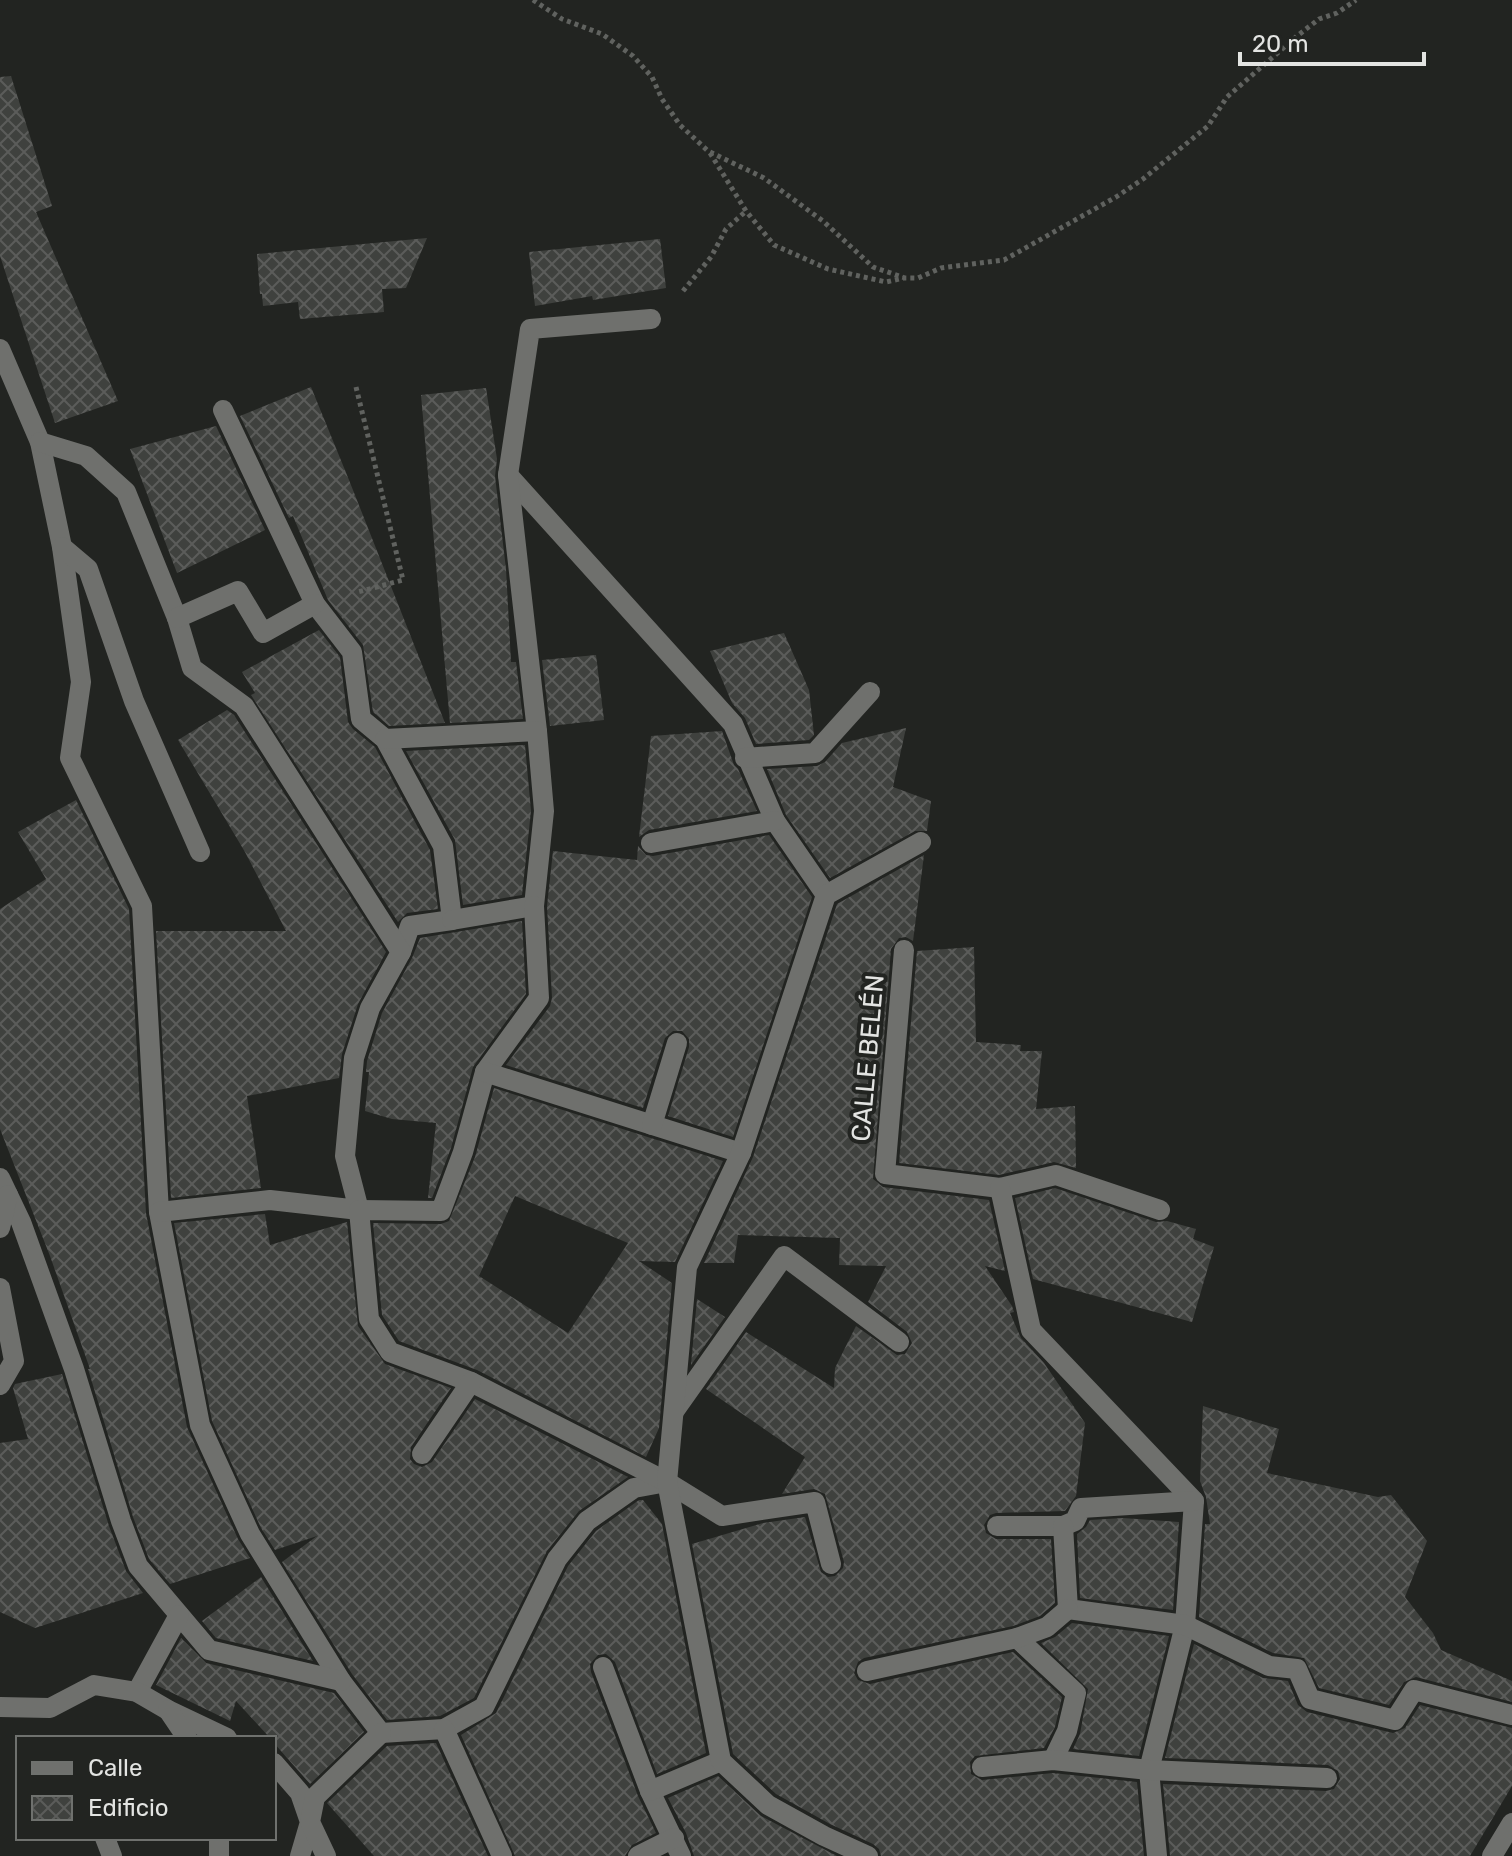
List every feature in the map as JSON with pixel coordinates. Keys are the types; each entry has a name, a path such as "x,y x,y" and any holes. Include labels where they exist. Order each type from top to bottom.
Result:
{"street":[{"path":"159,1212 270,1200 359,1210 441,1211 463,1152 485,1072 539,998 534,906 544,811 508,475 530,329 651,319"},
{"path":"0,349 40,442 62,547 81,682 70,758 142,906 159,1212 200,1425 250,1534 341,1681 381,1733"},
{"path":"223,410 315,604 352,652 361,719 385,739 443,846 452,920"},
{"path":"40,442 86,456 126,492 177,618 192,668 244,706 401,952"},
{"path":"508,475 733,724 745,758 775,821 826,895"},
{"path":"62,547 88,569 134,701 200,852"},
{"path":"177,618 238,591 263,633 315,604"},
{"path":"745,758 815,753 870,692"},
{"path":"385,739 537,731"},
{"path":"651,843 775,821"},
{"path":"868,1856 768,1805 721,1761 667,1482 687,1267 741,1153 826,895 921,842"},
{"path":"534,906 410,926 401,952 370,1008 354,1058 345,1156 359,1210 369,1319 390,1352 471,1382 667,1482 722,1516 815,1502 831,1564"},
{"name":"CALLE BELÉN","path":"904,950 885,1174 1000,1188 1056,1175 1160,1210"},
{"path":"652,1125 677,1043"},
{"path":"485,1072 741,1153"},
{"path":"4,1187 21,1222 74,1369 138,1566 209,1650 341,1681"},
{"path":"0,1228 4,1187"},
{"path":"1000,1188 1031,1330 1194,1501 1185,1625 1149,1770 1157,1856"},
{"path":"673,1413 784,1256 899,1342"},
{"path":"0,1288 14,1361 0,1385"},
{"path":"422,1454 471,1382"},
{"path":"300,1856 315,1797 381,1733 444,1729 484,1707 557,1559 587,1521 634,1488 667,1482"},
{"path":"997,1526 1063,1526 1075,1521 1081,1508 1194,1501"},
{"path":"1063,1526 1068,1609"},
{"path":"867,1671 1017,1638 1047,1627 1068,1609 1185,1625 1269,1666 1297,1669 1310,1699 1395,1720 1414,1690 1512,1715"},
{"path":"137,1692 179,1615"},
{"path":"1017,1638 1076,1693 1067,1731 1053,1760"},
{"path":"603,1667 650,1791 678,1847 638,1856"},
{"path":"0,1707 50,1708 94,1685 137,1692 223,1736"},
{"path":"168,1710 186,1736"},
{"path":"444,1729 502,1856"},
{"path":"982,1767 1053,1760 1149,1770 1327,1778"},
{"path":"650,1791 721,1761"},
{"path":"276,1765 300,1793 326,1856"},
{"path":"1492,1856 1512,1823"}],"path":[{"path":"533,0 562,19 602,34 633,56 652,77 662,99 680,125 708,151 746,211 774,245 828,269 886,282 918,278 941,268 1004,260 1116,197 1208,126 1227,97 1297,36 1319,19 1337,13 1356,0"},
{"path":"708,151 775,186 823,221 873,267 905,278"},
{"path":"651,319 692,281 711,257 726,229 746,211"},
{"path":"315,604 403,580 356,387"}],"building":[{"path":"11,76 52,206 36,212 118,401 55,423 0,256 0,77"},
{"path":"427,238 406,288 382,289 384,312 300,319 298,302 263,306 257,254"},
{"path":"660,239 666,288 535,306 529,252"},
{"path":"311,387 445,723 389,726 373,712 363,645 328,600 293,516 289,518 240,416"},
{"path":"486,388 497,459 495,476 506,569 511,662 516,662 523,719 450,723 421,395"},
{"path":"216,426 265,530 177,573 130,449"},
{"path":"319,630 340,657 348,722 375,747 430,850 438,909 407,913 398,922 251,695 255,693 242,672"},
{"path":"784,633 809,690 814,735 809,740 756,744 745,718 732,703 710,651"},
{"path":"596,655 604,720 550,726 542,660"},
{"path":"227,710 234,715 386,952 358,1004 342,1054 339,1078 247,1096 261,1188 171,1198 156,931 286,931 245,852 178,740"},
{"path":"906,728 893,787 931,801 927,831 915,831 830,878 786,815 767,769 817,766 825,762 842,743"},
{"path":"722,731 734,765 757,811 649,830 639,837 651,736"},
{"path":"525,745 531,811 522,895 463,905 455,840 406,751"},
{"path":"76,800 129,909 146,1213 187,1427 238,1539 250,1558 170,1584 149,1559 133,1517 90,1369 0,1129 0,909 46,879 18,832"},
{"path":"769,835 812,897 733,1137 668,1116 689,1047 689,1039 682,1031 673,1031 665,1038 643,1108 506,1065 550,1006 552,998 547,906 553,851 637,860 638,846 646,855 653,856"},
{"path":"924,855 913,941 906,937 899,938 891,949 873,1179 883,1187 989,1200 1005,1271 985,1266 1012,1306 1014,1312 1010,1313 1021,1338 1044,1363 1085,1423 1076,1496 1065,1511 996,1513 990,1515 984,1525 986,1533 996,1539 1051,1539 1055,1603 1040,1616 1013,1626 864,1658 858,1662 854,1673 858,1680 870,1684 1013,1652 1062,1697 1055,1727 1044,1748 975,1756 970,1762 971,1774 982,1780 1053,1773 1137,1782 1144,1856 881,1856 873,1844 776,1794 733,1754 692,1544 763,1523 805,1517 821,1572 828,1577 835,1576 843,1568 844,1562 825,1494 814,1489 782,1494 805,1457 706,1389 746,1332 834,1388 835,1368 856,1326 897,1355 905,1354 912,1343 907,1332 868,1302 886,1266 839,1265 840,1238 738,1235 734,1263 704,1263 753,1157 837,904"},
{"path":"522,921 526,994 473,1067 451,1148 432,1198 428,1198 436,1123 392,1119 365,1111 369,1072 366,1072 367,1061 382,1013 420,938"},
{"path":"974,947 976,1042 1021,1045 1020,1051 1042,1051 1036,1109 1075,1106 1076,1168 1054,1162 999,1175 899,1163 917,951"},
{"path":"494,1088 723,1161 675,1262 639,1261 672,1283 659,1428 646,1457 477,1370 399,1341 382,1315 373,1223 441,1224 449,1221 475,1157","holes":["515,1196 628,1243 568,1333 479,1276"]},
{"path":"1055,1188 1156,1222 1167,1221 1196,1229 1193,1239 1214,1247 1192,1322 1033,1279 1015,1198"},
{"path":"265,1214 270,1245 347,1222 358,1326 385,1364 451,1388 411,1447 410,1459 414,1464 422,1467 432,1462 475,1399 628,1477 579,1511 547,1551 474,1698 440,1716 387,1720 352,1674 282,1562 317,1536 275,1550 261,1528 212,1421 174,1223"},
{"path":"697,1299 725,1317 691,1365"},
{"path":"62,1374 109,1526 126,1571 143,1593 35,1628 0,1612 0,1443 28,1439 13,1388 15,1384"},
{"path":"1203,1406 1279,1429 1267,1473 1378,1497 1391,1495 1427,1541 1405,1597 1433,1633 1441,1650 1512,1681 1512,1702 1416,1677 1404,1682 1389,1705 1319,1688 1304,1658 1273,1653 1199,1617 1205,1524 1210,1524 1200,1481"},
{"path":"643,1500 662,1524 706,1753 657,1774 615,1662 606,1654 598,1655 590,1664 591,1672 638,1796 656,1833 632,1845 625,1856 515,1856 461,1735 496,1713 568,1566 596,1531"},
{"path":"1123,1518 1179,1522 1173,1610 1080,1598 1077,1534 1090,1520"},
{"path":"261,1577 313,1661 216,1638 202,1621"},
{"path":"1072,1623 1169,1636 1139,1756 1073,1749 1080,1734 1088,1689 1041,1643 1055,1637"},
{"path":"181,1638 206,1663 334,1693 364,1732 310,1784 276,1745 276,1736 268,1736 236,1701 230,1721 156,1685"},
{"path":"1194,1644 1263,1678 1288,1681 1298,1705 1307,1712 1393,1733 1405,1728 1420,1705 1512,1728 1512,1786 1470,1856 1170,1856 1163,1784 1326,1791 1334,1789 1340,1779 1338,1771 1328,1765 1165,1758"},
{"path":"436,1743 488,1856 374,1856 327,1803 387,1746"},
{"path":"718,1776 761,1816 837,1856 694,1856 668,1798"}]}
